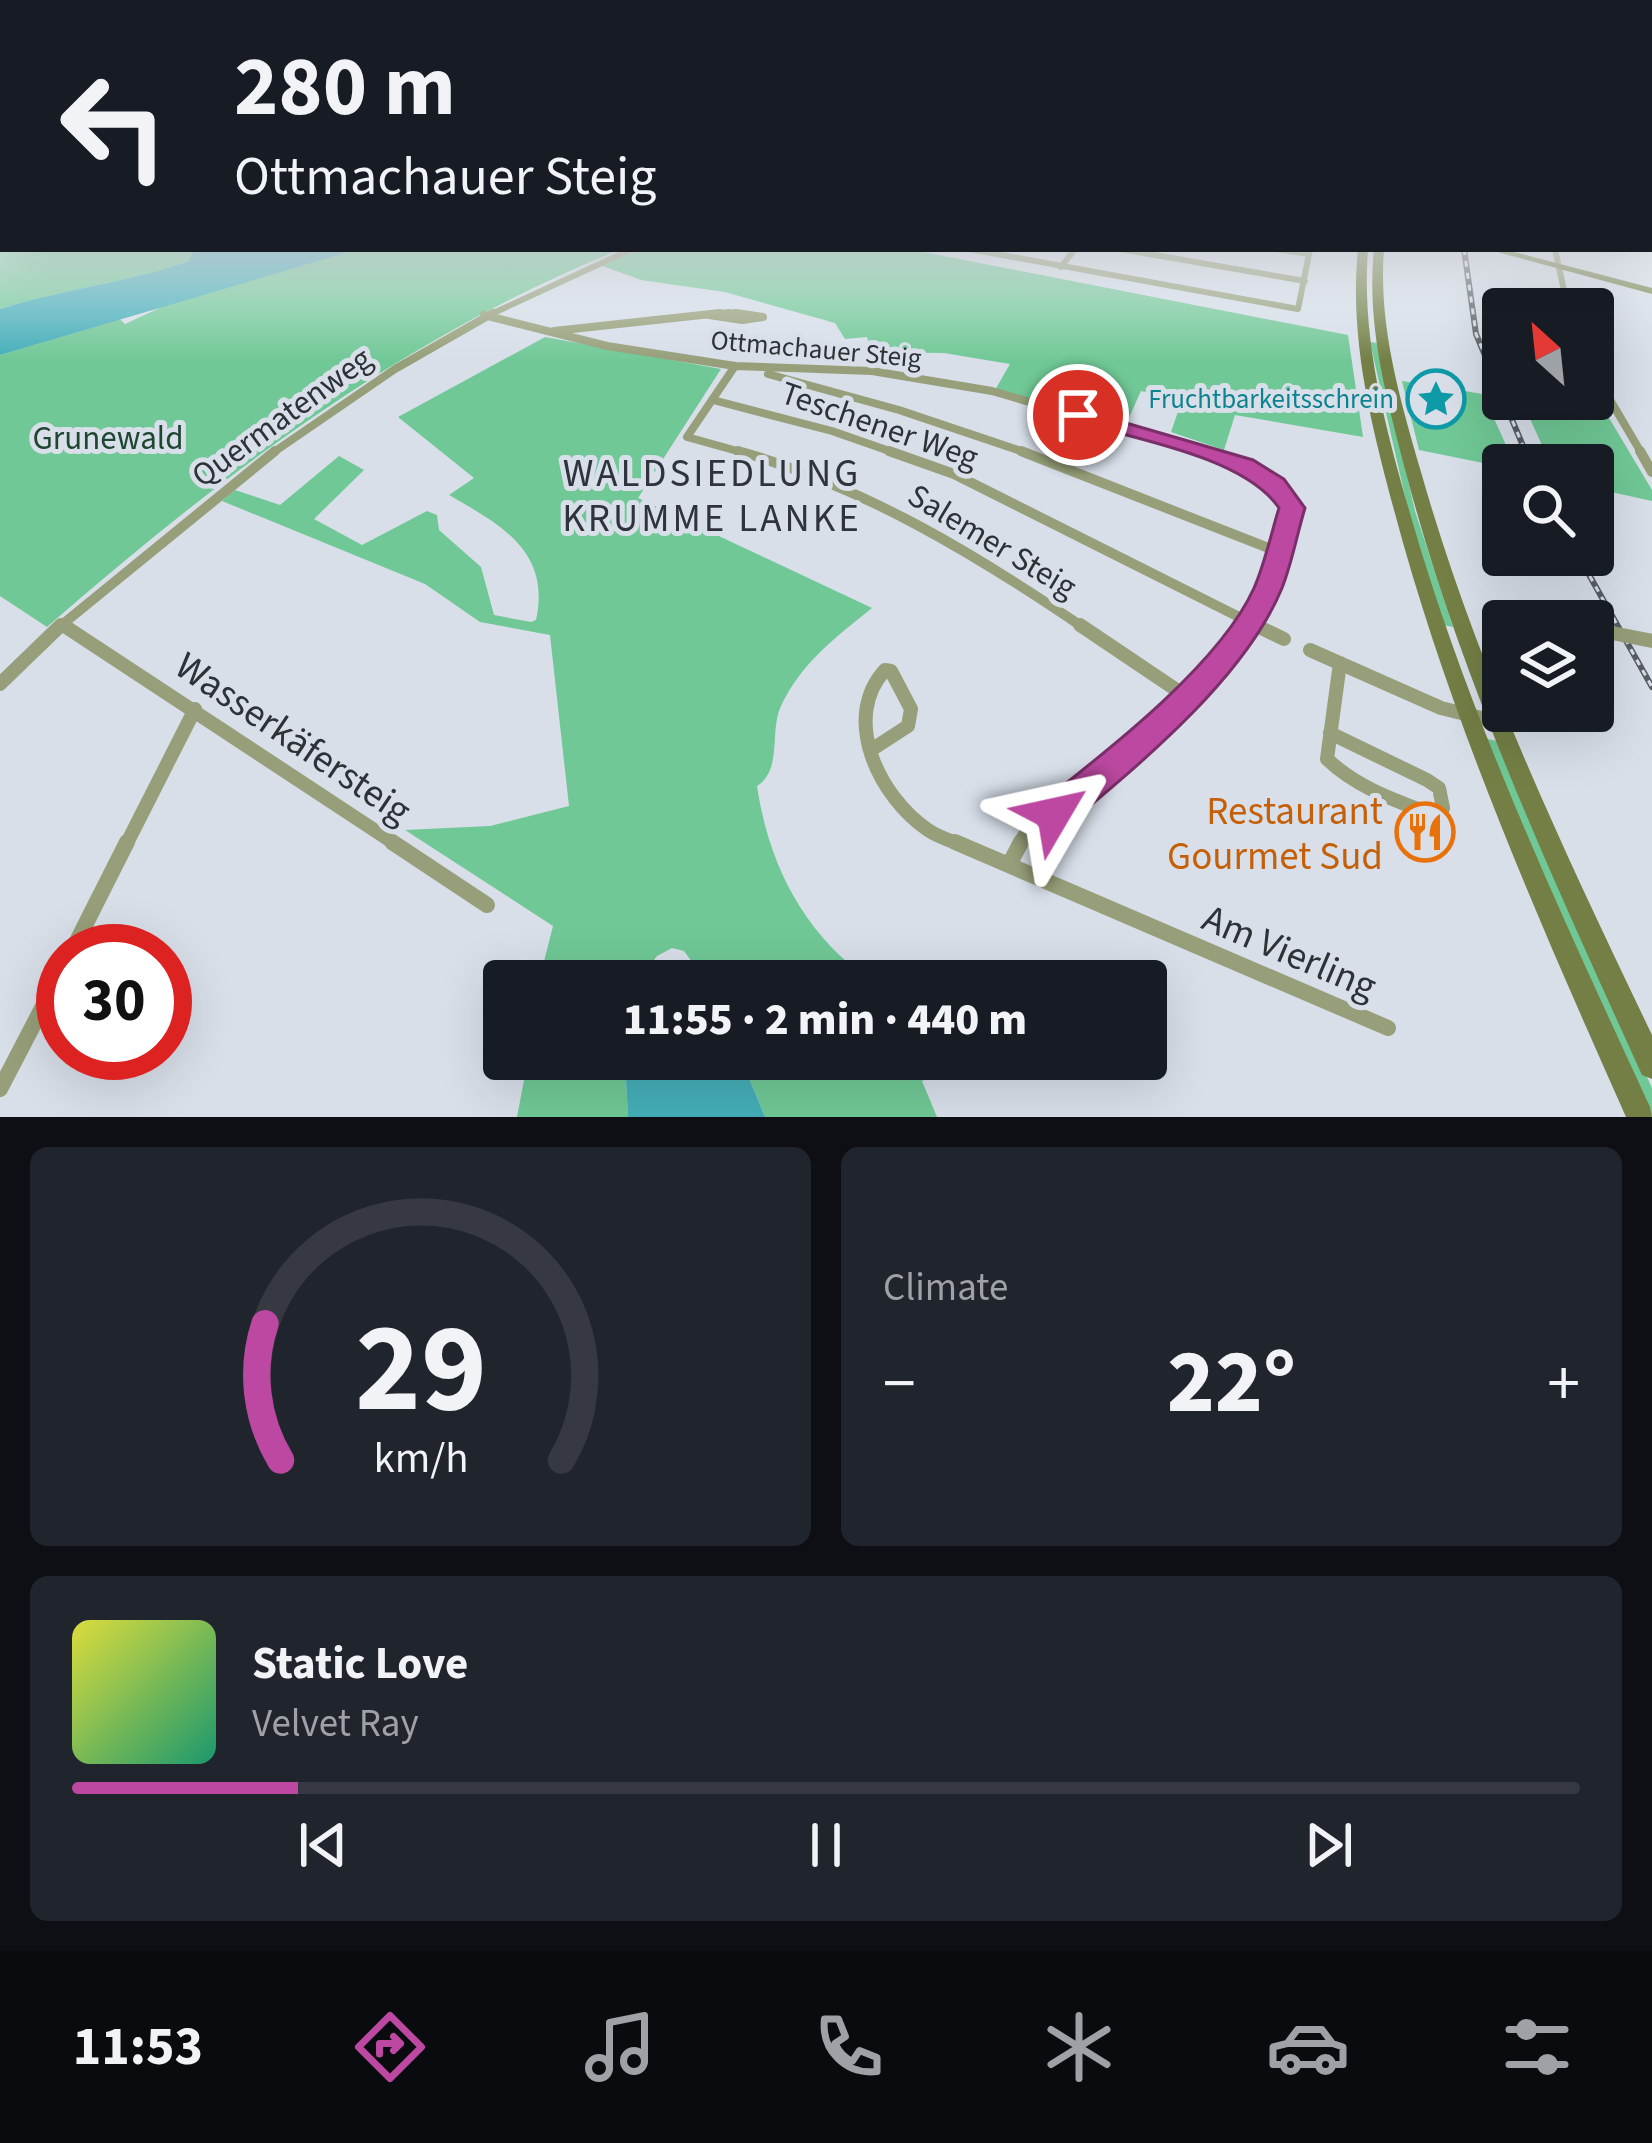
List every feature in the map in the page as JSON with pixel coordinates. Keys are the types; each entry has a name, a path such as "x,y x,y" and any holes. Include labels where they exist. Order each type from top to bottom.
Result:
{"main road":[{"path":"1363,256 1360,297 1380,430 1412,554 1464,715 1640,1117"},
{"path":"1379,256 1377,296 1384,354 1414,480 1482,676"},
{"path":"1518,256 1652,291"},
{"path":"1502,732 1652,1065"}],"street":[{"name":"Quermatenweg","path":"0,684 145,553 300,432 409,358 484,315 616,256"},
{"path":"1005,256 1291,308 1302,306 1308,256"},
{"path":"1061,267 1069,256"},
{"path":"1161,256 1305,281"},
{"path":"1555,256 1562,288"},
{"path":"538,331 738,312 763,317 742,320 709,315"},
{"name":"Ottmachauer Steig","path":"484,315 538,331 735,366 872,371 992,391 1244,465 1276,484 1292,508 1281,554"},
{"path":"713,400 735,366 888,404 988,437 1281,554 1248,624 1187,697 1116,767 1028,829 1009,865"},
{"name":"Salemer Steig","path":"713,400 687,437 802,470 928,526 1187,697"},
{"name":"Teschener Weg","path":"713,400 832,431 954,474 1284,639"},
{"path":"1614,407 1652,472"},
{"name":"Wasserkäfersteig","path":"63,625 487,905"},
{"path":"1614,633 1652,641"},
{"path":"1310,650 1482,719"},
{"path":"1330,733 1427,780 1438,788 1443,808 1431,814 1415,808 1327,759 1330,733 1340,663"},
{"name":"Am Vierling","path":"871,750 908,726 911,709 891,670 876,676 862,703 871,750 898,802 918,822 1388,1028"},
{"path":"86,924 195,710"},
{"path":"0,1089 36,1020"}],"green space":[{"path":"0,256 191,256 166,269 0,309"},
{"name":"Grunewald","path":"334,256 605,256 464,324 319,413 181,515 47,627 0,596 0,355 120,319 125,324 166,305"},
{"path":"623,256 944,256 1348,335 1363,437 1235,415 1224,450 1171,432 1182,400 1141,391 1127,422 1078,405 1090,378 1053,370 1034,400 995,390 1010,364 944,353 871,352 867,337 845,339 835,323 725,292 641,280 600,265"},
{"path":"545,337 721,369 638,498 872,608 820,652 789,691 778,716 770,770 757,786 770,844 793,896 845,960 691,960 684,951 672,948 654,960 544,960 553,926 405,830 490,826 569,806 550,635 480,622 425,584 222,501 235,490 280,505 339,456 364,470 314,519 362,545 427,511 437,515 439,530 481,567 494,615 536,620 539,596 529,558 487,517 449,495 474,478 398,417"},
{"path":"1370,342 1377,343 1415,511 1453,627 1443,625 1414,536"},
{"path":"1402,381 1482,394 1482,420 1495,420 1506,444 1482,444 1482,463 1419,450"},
{"path":"1531,420 1610,420 1652,490 1652,501 1614,493 1614,444 1541,444"},
{"path":"1483,738 1497,741 1652,1088 1652,1117"},
{"path":"524,1080 626,1080 628,1117 517,1117"},
{"path":"750,1080 924,1080 937,1117 765,1117"}],"water":[{"path":"191,256 335,256 0,355 0,309 189,261"},
{"path":"626,1080 750,1080 765,1117 628,1117"}],"railway":[{"path":"1465,256 1476,334 1522,444"},
{"path":"1590,576 1652,687"}],"place":[{"name":"Fruchtbarkeitsschrein","path":"1436,399"},
{"name":"Restaurant Gourmet Sud","path":"1425,832"}],"district":[{"name":"WALDSIEDLUNG KRUMME LANKE","path":"712,494"}],"route":[{"path":"1054,814 1145,740 1242,633 1268,588 1292,508 1276,484 1244,465 1078,415"}]}
